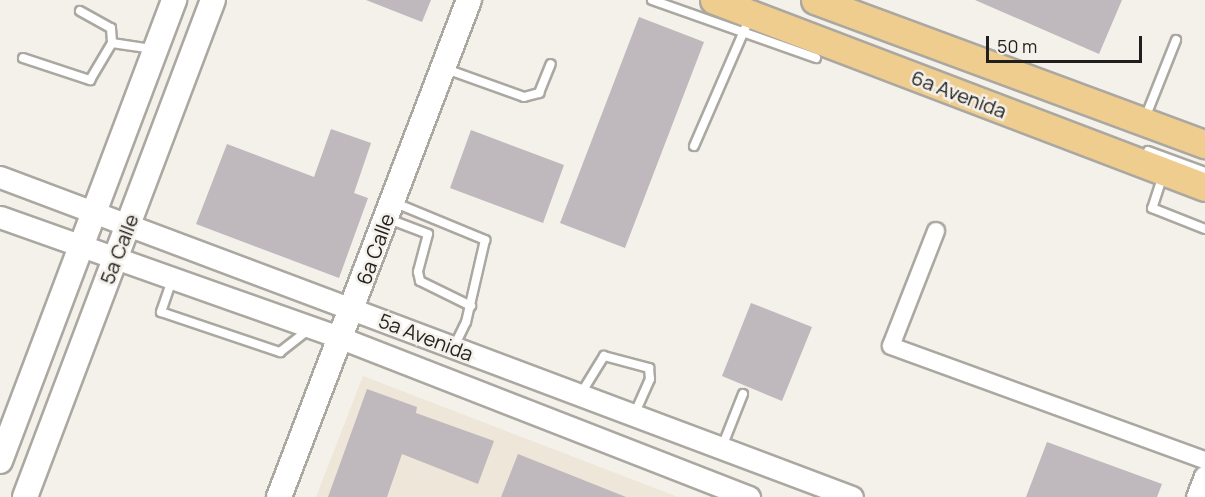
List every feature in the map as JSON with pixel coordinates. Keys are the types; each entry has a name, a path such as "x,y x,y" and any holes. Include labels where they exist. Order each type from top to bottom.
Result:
{"main road":[{"name":"5a Calle","path":"0,461 174,0"},
{"name":"5a Calle","path":"25,497 213,0"},
{"name":"6a Calle","path":"279,497 353,309 468,0"},
{"name":"6a Avenida","path":"714,0 746,16 1205,187"},
{"name":"6a Avenida","path":"815,0 1205,144"}],"street":[{"name":"5a Avenida","path":"0,177 852,497"},
{"name":"5a Avenida","path":"0,217 115,260 341,338 749,497"},
{"path":"936,231 891,346 1205,460"},
{"path":"1197,497 1205,476"}],"lane":[{"path":"652,0 746,16 842,37"},
{"path":"23,58 90,80 112,43 111,28 80,11"},
{"path":"746,16 816,58"},
{"path":"694,146 746,16"},
{"path":"1144,121 1176,40"},
{"path":"112,43 155,49"},
{"path":"443,68 524,97 539,93 551,64"},
{"path":"1139,148 1205,172"},
{"path":"1164,172 1152,208 1205,229"},
{"path":"389,210 428,234 418,272 420,281 471,306"},
{"path":"389,210 485,240 471,306 454,347"},
{"path":"172,280 161,312 280,352 311,328"},
{"path":"580,395 604,356 649,368 650,379 634,415"},
{"path":"721,448 743,394"}],"shaded area":[{"path":"363,376 678,497 316,497"}],"building":[{"path":"366,0 431,0 422,22"},
{"path":"975,0 1122,0 1099,54"},
{"path":"639,17 704,42 625,248 560,223"},
{"path":"331,129 371,143 354,193 368,198 339,278 196,224 227,144 314,177"},
{"path":"471,130 564,165 543,223 450,188"},
{"path":"751,303 812,327 782,401 722,376"},
{"path":"367,389 417,407 416,413 494,441 478,484 402,454 387,497 328,497"},
{"path":"1047,442 1162,484 1157,497 1026,497"},
{"path":"518,454 626,497 501,497"}]}
